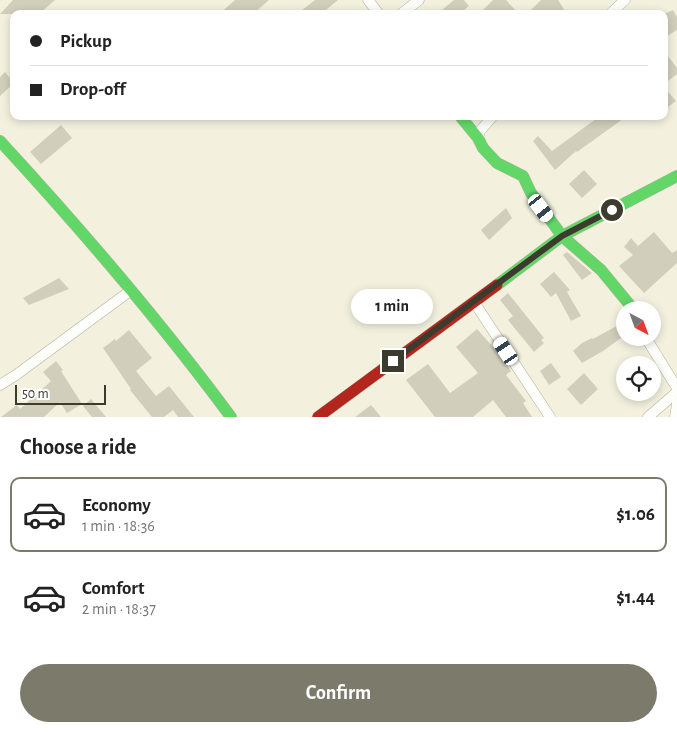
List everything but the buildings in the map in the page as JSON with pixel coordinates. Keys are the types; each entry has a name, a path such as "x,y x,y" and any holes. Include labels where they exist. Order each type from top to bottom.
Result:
{"street":[{"path":"368,0 376,10"},
{"path":"406,10 418,0"},
{"path":"614,10 625,0"},
{"path":"463,120 478,138 483,148 497,163 522,176 527,182 530,193 562,236 601,270 627,301"},
{"path":"478,138 480,131 490,120"},
{"path":"0,141 36,180 184,352 231,417"},
{"path":"318,417 562,236 677,176"},
{"path":"0,385 130,291"},
{"path":"474,302 550,417"},
{"path":"651,346 677,388"},
{"path":"648,417 677,392"},
{"path":"675,417 677,404"}],"traffic: fast":[{"path":"463,120 478,138 483,148 497,163 523,176 531,193 562,236 601,270 627,301"},
{"path":"0,141 119,276 231,417"},
{"path":"497,285 562,236 677,176"}],"traffic: jam":[{"path":"318,417 497,285"}],"route":[{"path":"393,361 562,236 612,210"}]}
